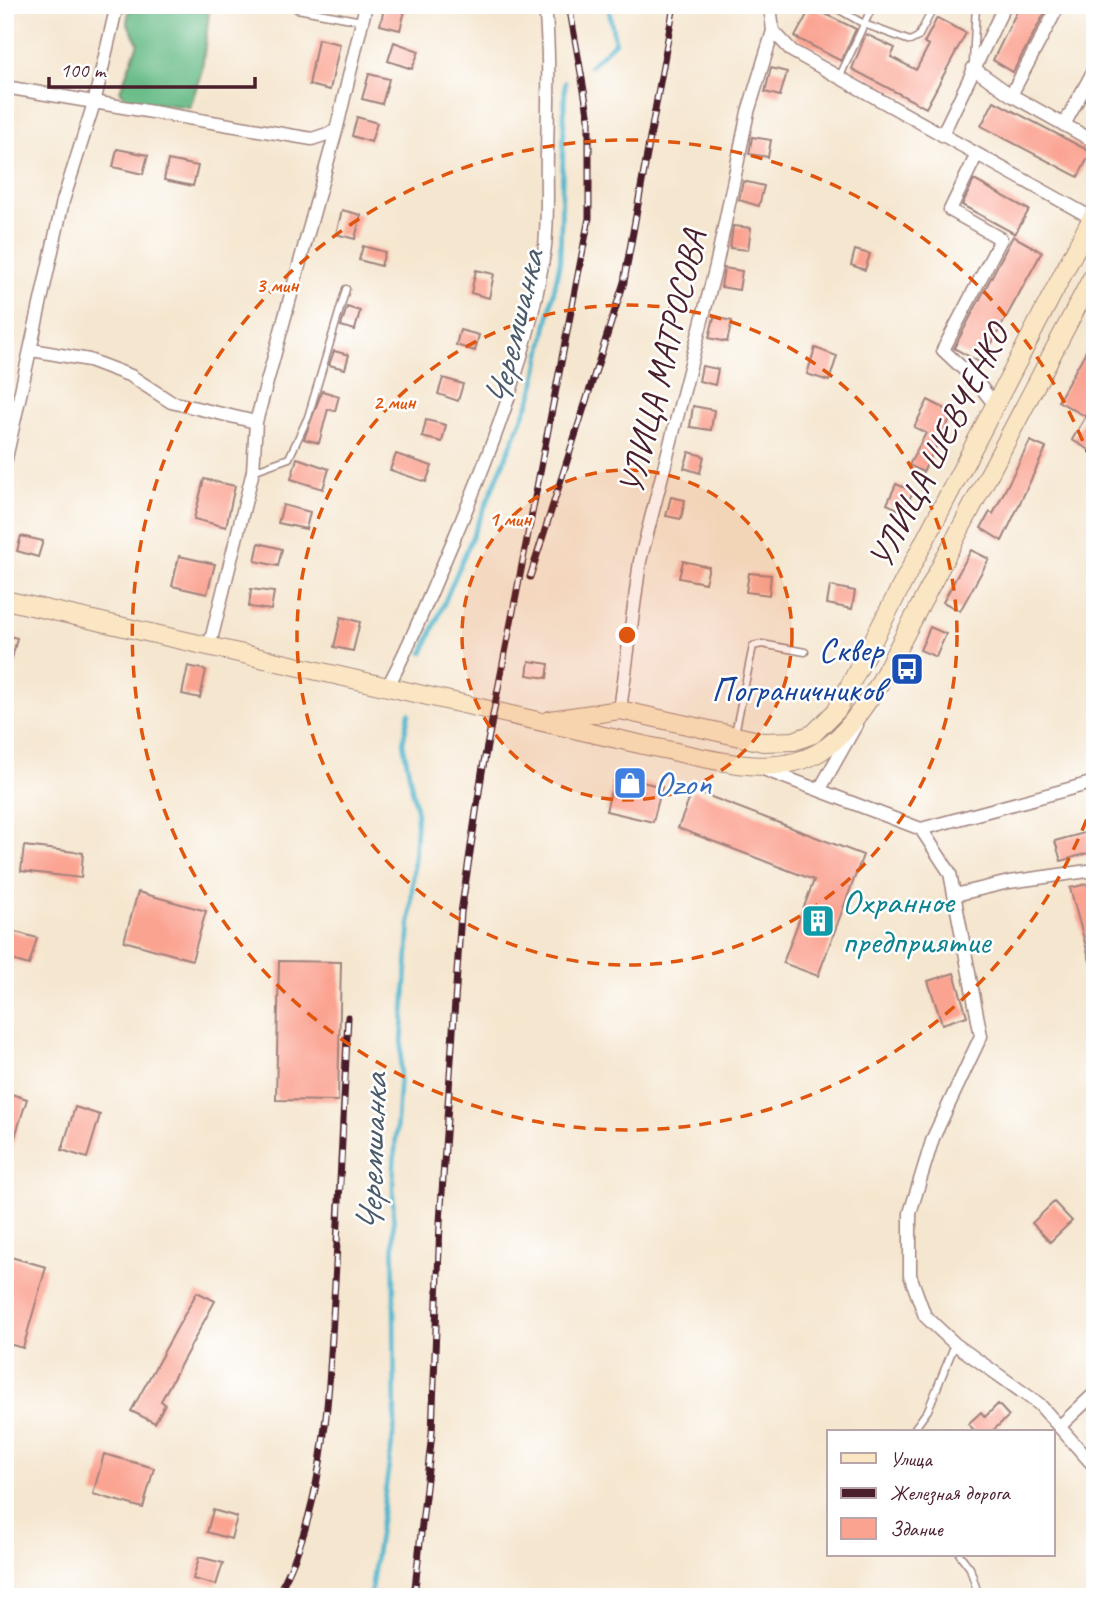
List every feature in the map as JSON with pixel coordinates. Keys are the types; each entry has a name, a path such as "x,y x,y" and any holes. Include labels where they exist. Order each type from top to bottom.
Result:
{"main road":[{"name":"УЛИЦА ШЕВЧЕНКО","path":"620,710 763,742 794,741 813,734 837,710 1093,215"},
{"name":"УЛИЦА ШЕВЧЕНКО","path":"5,600 209,648 754,766 791,764 823,750 842,733 878,686 1095,272"},
{"path":"540,721 620,710"}],"street":[{"path":"5,463 63,201 94,103 117,5"},
{"path":"209,648 253,471 256,422 336,131 366,5"},
{"path":"393,687 498,431 520,367 544,253 549,209 551,65 545,5"},
{"path":"770,5 773,31 792,51 1093,215"},
{"path":"942,135 1005,5"},
{"path":"1011,95 1059,5"},
{"name":"УЛИЦА МАТРОСОВА","path":"620,710 640,561 716,266 748,112 773,31"},
{"path":"973,68 1011,95 1095,142"},
{"path":"1064,125 1095,68"},
{"path":"5,87 312,139 336,131"},
{"path":"977,154 950,210 1001,239 943,350 976,381 995,404"},
{"path":"32,350 89,360 131,376 171,402 256,422"},
{"path":"820,789 878,686"},
{"path":"820,789 837,710"},
{"path":"754,766 920,829 950,873 981,1036 933,1138 909,1213 910,1275 925,1316 955,1344 1039,1404 1095,1467"},
{"path":"920,829 1095,782"},
{"path":"955,895 1009,882 1095,870"},
{"path":"1059,1427 1095,1393"}],"lane":[{"path":"297,5 297,9 364,22"},
{"path":"831,5 864,24 911,41 918,37 935,5"},
{"path":"839,78 873,5"},
{"path":"973,68 976,5"},
{"path":"253,471 289,458 308,418 346,289"},
{"path":"735,735 753,646 762,644 805,652"},
{"path":"913,1430 928,1410 955,1344"},
{"path":"961,1556 970,1568 979,1597"}],"green space":[{"path":"130,5 205,5 209,12 202,70 190,107 130,101 120,91 138,43 127,22"}],"building":[{"path":"385,5 405,11 400,30 380,25"},
{"path":"1020,5 1049,5 1013,72 993,60"},
{"path":"811,7 856,29 841,61 795,37"},
{"path":"937,18 966,33 926,108 852,69 866,34 895,48 891,57 916,70 929,45 924,43"},
{"path":"318,39 340,44 330,90 309,85"},
{"path":"394,42 419,51 412,69 388,61"},
{"path":"771,68 787,72 780,96 765,92"},
{"path":"369,74 389,79 382,104 362,99"},
{"path":"994,101 1091,152 1078,177 981,126"},
{"path":"357,117 377,123 371,142 352,136"},
{"path":"752,137 771,140 768,157 749,154"},
{"path":"117,149 148,155 143,174 113,167"},
{"path":"168,160 198,166 193,186 164,180"},
{"path":"974,180 1029,210 1015,234 962,205"},
{"path":"743,181 764,186 759,206 739,200"},
{"path":"342,210 361,215 355,239 336,234"},
{"path":"733,226 751,228 748,250 730,248"},
{"path":"1013,236 1042,252 981,363 954,348"},
{"path":"363,246 385,252 381,266 359,260"},
{"path":"855,250 870,254 865,270 851,265"},
{"path":"724,268 742,271 739,290 721,287"},
{"path":"476,270 494,274 489,298 471,293"},
{"path":"347,307 360,311 355,330 341,326"},
{"path":"714,317 732,321 727,342 709,338"},
{"path":"460,330 479,335 475,351 456,345"},
{"path":"1095,335 1095,399 1085,416 1058,401"},
{"path":"815,348 837,356 829,381 807,374"},
{"path":"334,351 349,355 345,369 329,365"},
{"path":"702,366 718,369 715,385 699,381"},
{"path":"443,378 463,384 458,401 438,394"},
{"path":"322,391 339,396 335,411 328,409 319,443 304,439"},
{"path":"928,400 953,413 923,472 909,465 926,433 914,427"},
{"path":"693,406 714,410 711,430 690,427"},
{"path":"1086,416 1095,421 1095,453 1072,440"},
{"path":"426,420 446,425 442,442 422,437"},
{"path":"1030,441 1046,448 1002,541 981,528 990,512 993,514"},
{"path":"689,452 704,456 700,473 684,468"},
{"path":"396,454 432,466 426,482 390,470"},
{"path":"297,458 329,469 323,489 291,479"},
{"path":"204,479 235,486 226,527 194,519"},
{"path":"896,484 913,491 904,512 887,504"},
{"path":"671,497 685,500 681,519 666,516"},
{"path":"283,505 310,512 306,529 278,523"},
{"path":"21,536 43,541 38,557 17,551"},
{"path":"259,543 282,549 278,566 255,561"},
{"path":"971,550 989,559 960,611 943,602"},
{"path":"179,556 215,564 207,594 172,586"},
{"path":"683,561 709,567 705,583 679,578"},
{"path":"749,573 771,575 769,595 746,592"},
{"path":"830,586 855,591 852,609 827,604"},
{"path":"251,589 274,592 271,610 249,607"},
{"path":"341,617 360,622 353,651 334,647"},
{"path":"930,627 946,634 936,657 920,650"},
{"path":"5,635 17,638 9,671 5,671"},
{"path":"529,661 549,664 547,678 527,675"},
{"path":"188,666 206,670 200,698 182,694"},
{"path":"615,775 662,787 653,822 606,811"},
{"name":"Охранное предприятие","path":"693,790 863,855 818,976 783,963 814,880 678,828"},
{"path":"1095,830 1095,851 1061,861 1055,841"},
{"path":"24,846 83,853 81,878 21,871"},
{"path":"1091,883 1095,896 1095,965 1091,965 1070,888"},
{"path":"138,892 206,911 192,960 124,941"},
{"path":"5,929 37,938 29,965 5,958"},
{"path":"279,961 341,962 338,1101 276,1100"},
{"path":"954,973 967,1016 942,1024 928,981"},
{"path":"5,1092 27,1099 8,1159 5,1159"},
{"path":"75,1107 100,1115 87,1158 62,1150"},
{"path":"1054,1202 1072,1221 1050,1242 1032,1223"},
{"path":"7,1256 46,1267 23,1348 5,1343"},
{"path":"197,1292 215,1301 161,1401 165,1404 155,1423 131,1411"},
{"path":"998,1404 1009,1416 993,1430 974,1430 968,1424 981,1412 985,1417"},
{"path":"104,1454 154,1468 143,1508 93,1494"},
{"path":"213,1510 237,1517 231,1539 207,1532"},
{"path":"199,1557 223,1563 216,1585 193,1579"}],"waterway":[{"name":"Черемшанка","path":"590,66 615,42 608,5"},
{"name":"Черемшанка","path":"423,653 533,393 560,261 565,82"},
{"name":"Черемшанка","path":"370,1597 395,1423 393,1181 417,814 403,743 409,713"}],"railway":[{"path":"414,1597 432,1433 440,1222 461,913 482,772 589,218 589,119 569,5"},
{"path":"530,577 624,282 674,5"},
{"path":"276,1597 293,1562 306,1525 323,1444 331,1361 348,1017"}],"place":[{"name":"Сквер Пограничников","path":"907,669"},
{"name":"Ozon","path":"630,783"},
{"name":"Охранное предприятие","path":"818,921"}]}
